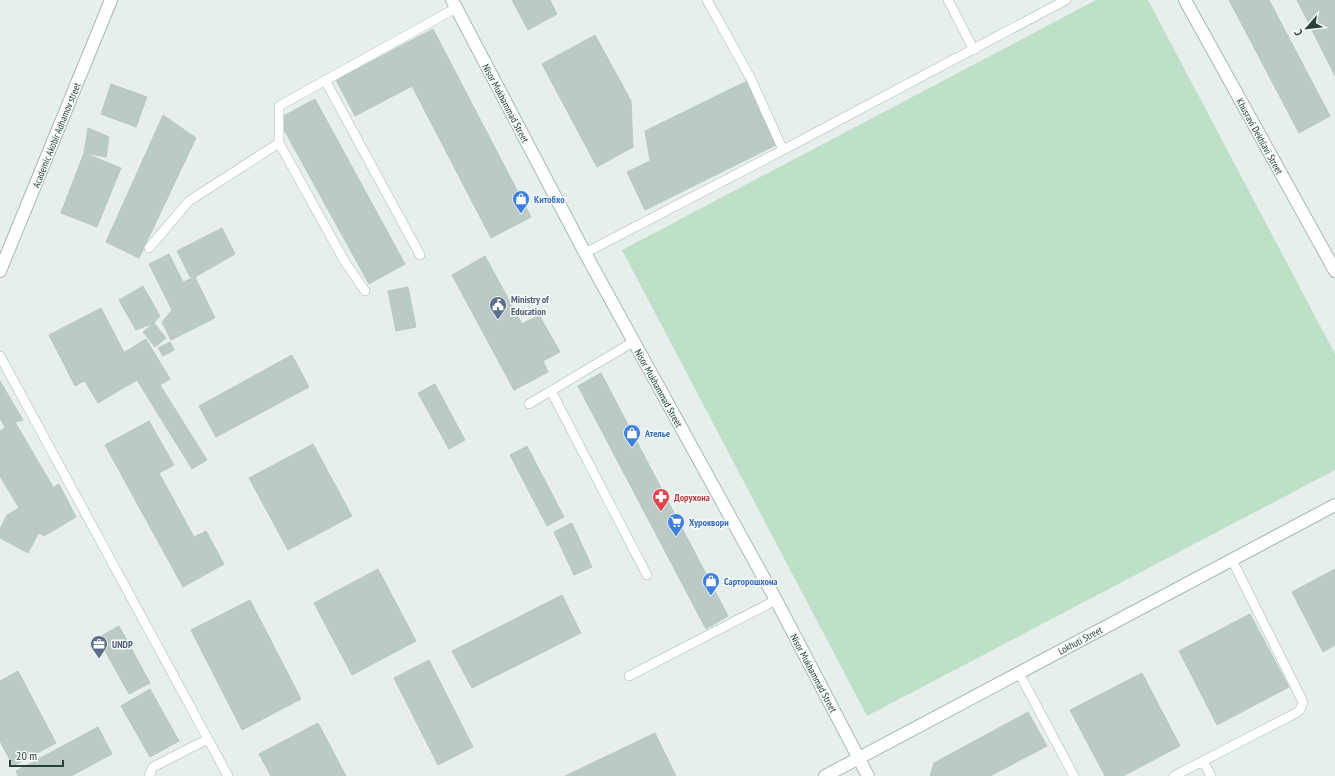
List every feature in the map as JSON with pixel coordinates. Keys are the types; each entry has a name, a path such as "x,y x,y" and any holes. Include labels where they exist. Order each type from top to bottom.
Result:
{"street":[{"name":"Academic Akobir Adhamov street","path":"0,271 111,0"},
{"name":"Khusravi Dekhlavi Street","path":"1185,0 1335,271"},
{"name":"Nisor Mukhammad Street","path":"454,4 585,253 776,600 868,776"},
{"name":"Lokhuti Street","path":"825,776 1335,505"}],"lane":[{"path":"707,0 751,79 784,150"},
{"path":"948,0 974,50"},
{"path":"585,253 784,150 1066,0"},
{"path":"365,291 345,262 279,143 279,106 454,4"},
{"path":"325,80 420,255"},
{"path":"149,248 189,201 279,143"},
{"path":"529,404 633,342"},
{"path":"0,356 228,776"},
{"path":"551,391 647,575"},
{"path":"1174,776 1296,713 1300,710 1303,702 1232,560"},
{"path":"629,676 776,600"},
{"path":"1019,673 1074,776"},
{"path":"149,776 153,767 208,739"},
{"path":"1203,761 1211,776"}],"green space":[{"path":"1096,0 1148,0 1335,354 1335,470 867,716 622,250"}],"building":[{"path":"512,0 550,0 557,14 528,30"},
{"path":"1229,0 1269,0 1330,116 1299,133"},
{"path":"1297,0 1335,0 1335,76"},
{"path":"433,29 531,217 491,238 412,86 355,116 336,80"},
{"path":"595,35 631,101 633,147 597,167 542,64"},
{"path":"751,79 782,142 645,210 627,172 650,161 645,131"},
{"path":"111,84 147,97 136,127 101,114"},
{"path":"315,99 405,264 369,284 278,119"},
{"path":"163,115 196,138 139,258 106,242"},
{"path":"88,128 109,137 106,157 84,153"},
{"path":"84,153 121,168 97,227 61,213"},
{"path":"222,228 235,254 195,277 190,277 177,251"},
{"path":"169,254 183,282 195,277 215,318 171,340 162,322 172,310 149,264"},
{"name":"Ministry of Education","path":"485,256 522,324 539,315 560,352 543,361 548,372 514,390 452,275"},
{"path":"143,286 160,316 154,323 136,330 119,300"},
{"path":"408,287 416,327 396,331 388,291"},
{"path":"101,308 127,358 75,386 49,335"},
{"path":"154,323 166,338 155,347 143,332"},
{"path":"146,339 170,379 160,385 207,460 192,469 137,380 98,403 83,378"},
{"path":"170,342 174,350 163,356 158,348"},
{"path":"292,355 309,387 216,437 199,406"},
{"path":"601,373 728,616 706,629 578,386"},
{"path":"0,381 23,420 15,422 6,429 0,418"},
{"path":"435,384 465,440 449,449 418,393"},
{"path":"149,421 174,465 159,473 194,537 206,531 224,564 183,587 105,445"},
{"path":"15,422 53,487 19,508 0,476 0,431"},
{"path":"313,444 352,516 288,550 249,478"},
{"path":"527,446 564,517 547,526 510,455"},
{"path":"59,484 76,517 44,536 7,515"},
{"path":"7,515 39,532 28,553 0,538 0,529"},
{"path":"572,523 592,567 574,575 554,532"},
{"path":"378,569 416,641 352,675 314,603"},
{"path":"1335,569 1335,645 1323,652 1292,592"},
{"path":"562,595 581,633 472,688 452,651"},
{"path":"250,600 301,699 242,730 191,630"},
{"path":"1250,614 1289,687 1217,725 1179,651"},
{"path":"119,626 150,683 129,694 98,638"},
{"path":"429,660 473,747 438,765 394,678"},
{"path":"18,671 56,743 13,766 0,741 0,681"},
{"path":"1142,673 1180,746 1123,776 1105,776 1070,710"},
{"path":"150,689 179,741 150,757 121,706"},
{"path":"1028,712 1047,746 990,776 930,776 934,763"},
{"path":"318,723 346,776 271,776 259,754"},
{"path":"98,727 112,754 71,776 18,776 16,771"},
{"path":"655,733 676,776 565,776"}],"place":[{"name":"Китобхо","path":"521,214"},
{"name":"Ministry of Education","path":"498,320"},
{"name":"Ателье","path":"632,448"},
{"name":"Дорухона","path":"661,512"},
{"name":"Хуроквори","path":"676,537"},
{"name":"Сарторошхона","path":"711,596"},
{"name":"UNDP","path":"99,659"}]}
